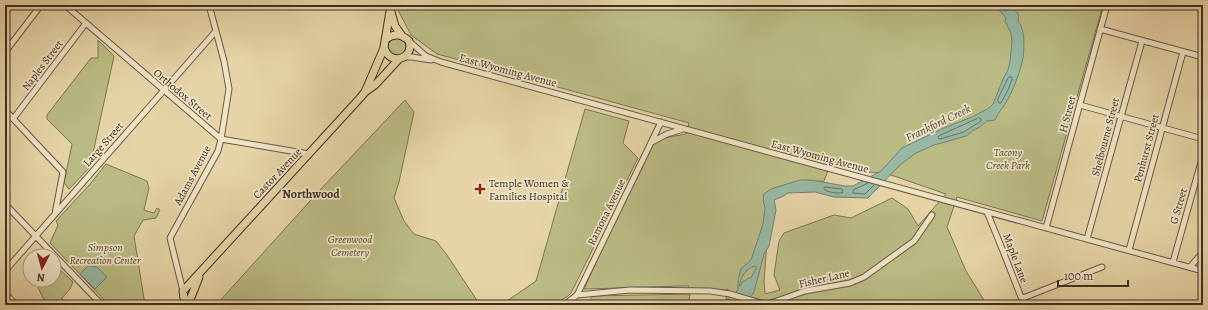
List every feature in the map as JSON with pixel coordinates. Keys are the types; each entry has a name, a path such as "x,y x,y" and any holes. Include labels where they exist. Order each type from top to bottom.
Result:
{"main road":[{"path":"391,7 395,26 402,36 408,41 410,48 409,52 401,58 387,55 384,48 391,7"},
{"path":"386,39 394,35 402,36"},
{"name":"Castor Avenue","path":"365,92 384,48"},
{"name":"Castor Avenue","path":"183,291 365,92 375,85 401,58"},
{"name":"Castor Avenue","path":"187,305 204,268"},
{"name":"Adams Avenue","path":"183,291 187,305"}],"street":[{"path":"5,52 41,5"},
{"name":"Orthodox Street","path":"65,5 221,139"},
{"name":"Adams Avenue","path":"183,291 170,238 218,151 229,88 224,61 209,5"},
{"name":"H Street","path":"1046,228 1107,5"},
{"name":"Naples Street","path":"13,119 86,23"},
{"path":"1100,29 1203,57"},
{"name":"Large Street","path":"5,271 216,31"},
{"name":"East Wyoming Avenue","path":"408,41 421,53 432,60"},
{"name":"Shelbourne Street","path":"1088,239 1142,41"},
{"name":"Penhurst Street","path":"1129,250 1183,52"},
{"name":"East Wyoming Avenue","path":"401,58 407,57 432,60 1203,271"},
{"path":"1080,106 1203,139"},
{"path":"5,110 63,172 55,215"},
{"name":"Ramona Avenue","path":"564,305 577,295 661,122"},
{"path":"651,143 667,134 684,129"},
{"path":"221,139 309,154"},
{"name":"G Street","path":"1172,262 1203,155"},
{"path":"5,204 102,305"},
{"name":"Maple Lane","path":"987,212 1021,297 1023,298 1102,266"},
{"name":"Fisher Lane","path":"577,295 630,290 710,291 730,294 764,304 805,291 850,283 864,277 914,242 932,215"},
{"path":"1190,267 1203,252"},
{"path":"5,293 16,305"}],"green space":[{"name":"Tacony Creek Park","path":"399,5 1103,5 1042,221 957,197 947,227 966,271 987,305 725,305 728,289 688,288 689,286 683,286 584,289 620,210 654,143 663,138 686,134 689,123 437,54 411,35 398,10","holes":["831,162 867,172 888,174 946,194 918,226 908,209 892,198 851,218 834,215 784,233 779,241 774,275 780,290 765,294 764,282 770,200 805,182 824,181"]},
{"path":"397,38 403,41 406,47 403,53 397,56 391,53 388,47 391,41"},
{"path":"98,40 114,56 90,167 69,189 64,183 72,144 47,119 47,115 91,58 98,58"},
{"name":"Greenwood Cemetery","path":"405,100 414,112 399,182 394,198 404,221 414,234 436,241 480,305 216,305 320,190"},
{"path":"585,109 629,121 623,143 638,158 571,293 554,305 501,305 536,281"},
{"name":"Simpson Recreation Center","path":"106,164 147,181 149,188 144,210 154,213 157,208 160,210 156,218 143,220 134,236 145,305 109,305 62,256 62,248 55,248 50,243 58,225 56,221 91,183"},
{"path":"62,272 73,282 70,289 62,298 65,305 36,305 44,300 38,288 62,288"},
{"path":"690,294 688,305 617,305 614,302 588,302 593,296"}],"water":[{"path":"994,5 1010,5 1019,15 1018,20 1023,33 1024,51 1019,73 1011,94 995,120 987,121 966,136 934,145 916,153 900,165 868,198 834,197 815,192 788,193 774,200 776,210 769,246 764,254 754,292 745,305 724,305 726,301 738,290 738,280 741,269 751,260 763,224 765,208 763,200 764,194 771,189 800,180 811,180 853,186 881,171 902,148 946,127 972,117 989,108 993,104 1008,70 1012,42 1011,33 1005,21 1006,18","holes":["755,266 756,268 751,278 743,281 739,286 746,271"]},
{"path":"88,266 97,267 107,277 95,289 80,274"}],"place":[{"name":"Temple Women & Families Hospital","path":"480,189"}],"district":[{"name":"Northwood","path":"311,194"}],"water label":[{"name":"Frankford Creek","path":"938,123"}]}
